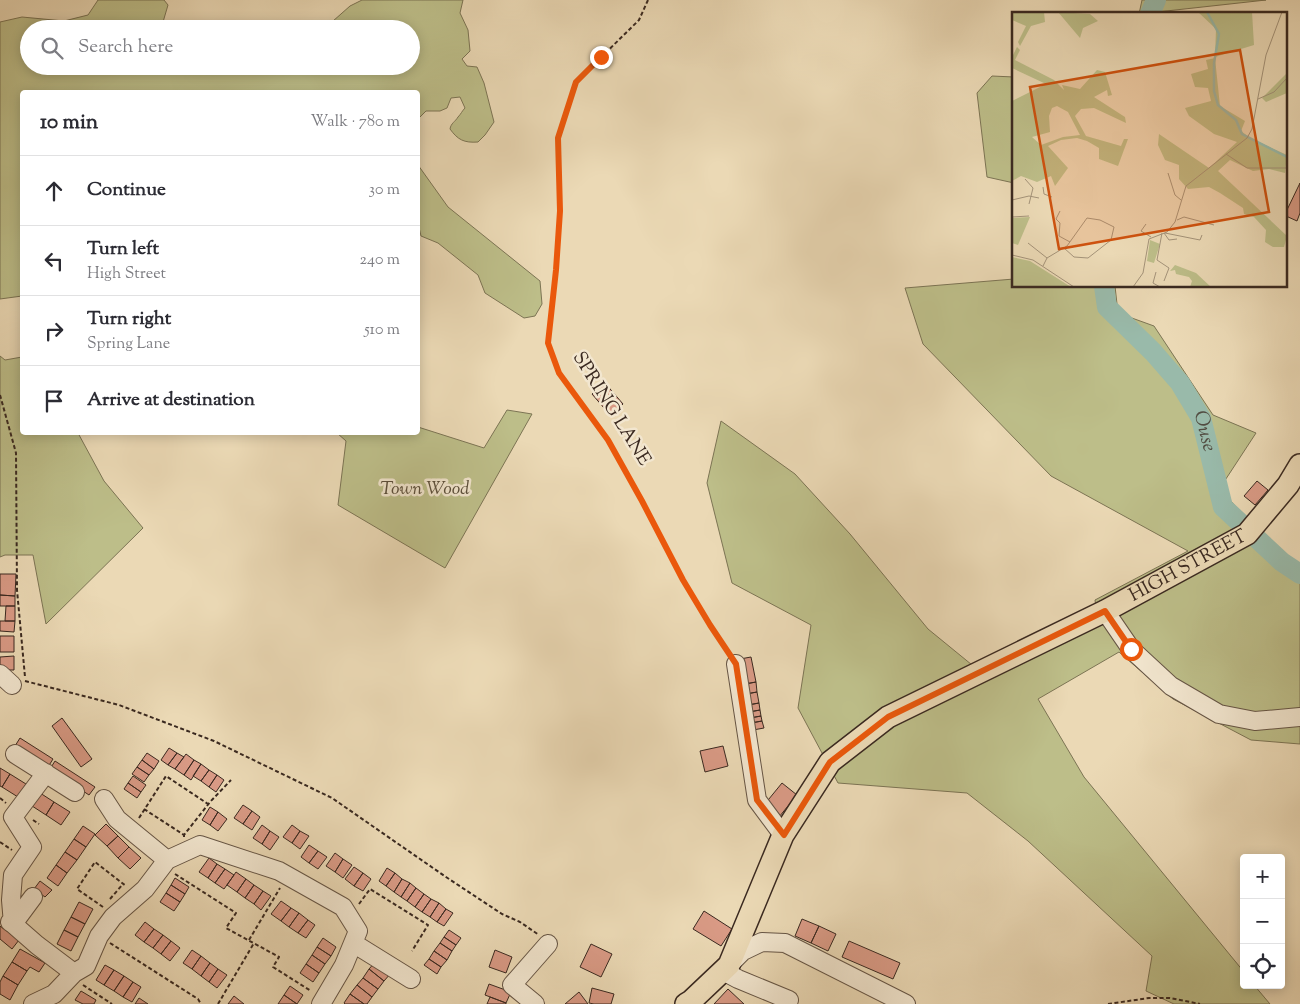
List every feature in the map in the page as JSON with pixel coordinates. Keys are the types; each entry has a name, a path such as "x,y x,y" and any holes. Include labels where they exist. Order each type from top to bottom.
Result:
{"main road":[{"name":"HIGH STREET","path":"686,1004 692,1001 726,968 784,835 830,762 888,717 1105,611 1250,531 1288,485 1300,465"}],"street":[{"path":"1105,611 1131,649 1171,686 1218,714 1255,721 1300,718"},
{"path":"736,664 757,800 784,835"},
{"path":"15,754 75,792"},
{"path":"6,919 11,900 13,875 32,847 13,817 46,774"},
{"path":"104,799 116,819 131,830 164,863"},
{"path":"33,1004 54,994 72,975 86,966 99,936 113,917 145,888 164,863 184,844 200,845 279,871 344,907 358,931 344,965 322,1002"},
{"path":"6,919 33,897"},
{"path":"6,919 72,975"},
{"path":"789,1000 738,979 726,968 743,951 762,942 785,943 906,1004"},
{"path":"353,943 412,979"},
{"path":"536,1004 512,985 548,944"}],"path":[{"name":"SPRING LANE","path":"648,0 639,20 576,82 563,120 558,138 560,211 548,343 559,373 608,440 683,580 736,664"},
{"path":"0,395 16,452 17,590 12,680 119,705 214,740 332,798 502,914 520,922 548,944"},
{"path":"131,830 166,776 208,804"},
{"path":"144,809 184,844 208,804 232,780"},
{"path":"0,842 12,850"},
{"path":"104,908 76,889 95,862 138,895"},
{"path":"164,863 236,913 226,928 279,957 273,967 322,1002"},
{"path":"249,940 288,876"},
{"path":"350,917 370,889 428,925 412,951"},
{"path":"99,936 198,999 201,1004"},
{"path":"218,1004 254,943"},
{"path":"72,975 112,1004"},
{"path":"1108,1004 1148,998 1170,998 1200,1004"}],"green space":[{"path":"98,0 164,0 168,5 164,20 68,20 88,15"},
{"path":"362,0 463,0 460,13 468,30 470,51 462,59 467,66 477,67 484,83 494,122 478,142 462,140 450,129 465,108 460,97 451,98 447,108 440,111 426,111 420,117 420,90 20,90 20,296 0,299 0,22 22,17 54,20 20,20 20,75 420,75 420,20 334,20 350,6"},
{"path":"1142,0 1266,0 1157,12 1139,12"},
{"path":"992,76 1012,77 1012,183 987,177 977,93"},
{"path":"420,168 448,207 540,281 542,304 535,316 524,318 485,293 478,275 438,243 421,236"},
{"path":"1012,279 1012,288 1115,288 1118,313 1154,326 1213,415 1256,433 1220,488 1263,539 1300,564 1300,744 1251,740 1173,699 1119,652 1038,699 1084,777 1240,967 1240,989 1257,989 1270,1004 1174,1004 1146,991 1152,956 1028,841 967,793 838,783 798,708 811,625 732,583 707,483 721,421 795,474 850,534 928,629 988,678 1098,624 1095,600 1188,551 1051,476 923,344 905,288"},
{"path":"0,356 5,360 20,357 20,435 79,435 104,481 143,528 46,624 33,555 5,555 0,557"},
{"name":"Town Wood","path":"507,410 532,414 445,568 338,505 346,441 339,435 420,435 420,428 484,448"}],"building":[{"path":"1300,183 1300,213 1297,221 1288,217 1288,208"},
{"path":"605,383 623,404 610,415 592,394"},
{"path":"1257,481 1268,490 1255,505 1244,496"},
{"path":"0,574 16,574 15,596 0,595"},
{"path":"0,595 15,596 15,606 0,606"},
{"path":"6,606 15,606 15,621 5,621"},
{"path":"0,621 15,621 14,632 0,631"},
{"path":"0,636 14,636 14,652 0,652"},
{"path":"14,656 14,670 0,670 0,657"},
{"path":"751,657 756,682 745,684 740,659"},
{"path":"756,682 757,692 746,694 745,684"},
{"path":"757,692 759,703 748,705 746,694"},
{"path":"759,703 760,710 749,712 748,705"},
{"path":"760,710 761,716 750,718 749,712"},
{"path":"761,716 762,721 751,723 750,718"},
{"path":"62,718 92,759 81,767 52,726"},
{"path":"762,721 764,728 753,730 751,723"},
{"path":"20,738 53,759 48,767 15,746"},
{"path":"723,746 728,766 705,772 700,751"},
{"path":"169,748 177,753 168,765 161,760"},
{"path":"147,753 159,761 154,769 142,760"},
{"path":"177,753 184,757 175,769 168,765"},
{"path":"186,754 194,760 184,775 175,769"},
{"path":"142,760 154,769 149,775 137,767"},
{"path":"194,760 201,764 191,780 184,775"},
{"path":"55,761 95,787 89,795 50,769"},
{"path":"201,764 209,770 201,781 193,776"},
{"path":"137,767 149,775 144,782 132,774"},
{"path":"0,768 10,774 2,787 0,786"},
{"path":"209,770 217,775 209,787 201,781"},
{"path":"10,774 26,784 18,797 2,787"},
{"path":"217,775 224,780 216,792 209,787"},
{"path":"133,776 146,785 141,792 128,783"},
{"path":"128,783 141,792 137,798 124,789"},
{"path":"782,783 797,795 779,817 764,805"},
{"path":"37,791 54,802 46,815 29,804"},
{"path":"54,802 70,812 61,825 46,815"},
{"path":"243,805 252,811 243,824 234,818"},
{"path":"210,807 218,812 210,825 202,820"},
{"path":"252,811 260,817 252,830 243,824"},
{"path":"218,812 227,819 218,831 210,825"},
{"path":"106,824 118,836 107,846 95,835"},
{"path":"262,825 270,831 262,844 253,838"},
{"path":"292,825 300,831 292,843 283,837"},
{"path":"83,826 95,834 86,847 74,839"},
{"path":"270,831 279,837 270,850 262,844"},
{"path":"300,831 309,836 300,849 292,843"},
{"path":"118,836 129,847 118,858 107,846"},
{"path":"74,839 86,847 77,860 65,852"},
{"path":"309,845 318,851 309,863 301,857"},
{"path":"129,847 141,858 130,869 118,858"},
{"path":"318,851 327,857 318,869 309,863"},
{"path":"65,852 77,860 67,873 56,865"},
{"path":"335,853 343,859 335,872 326,866"},
{"path":"209,858 217,864 208,878 199,872"},
{"path":"343,859 352,865 343,878 335,872"},
{"path":"217,864 225,869 215,883 208,878"},
{"path":"56,865 67,873 58,886 47,878"},
{"path":"354,867 363,873 354,886 345,879"},
{"path":"387,868 395,873 386,886 379,881"},
{"path":"225,869 234,875 224,889 215,883"},
{"path":"236,872 246,879 237,892 227,885"},
{"path":"363,873 371,879 363,891 354,886"},
{"path":"395,873 402,879 394,892 386,886"},
{"path":"175,878 189,887 185,894 171,885"},
{"path":"246,879 254,885 245,898 237,892"},
{"path":"402,879 410,883 401,897 394,892"},
{"path":"40,881 52,890 45,897 34,889"},
{"path":"410,883 416,888 407,901 401,897"},
{"path":"171,885 185,894 180,902 166,893"},
{"path":"254,885 263,891 254,904 245,898"},
{"path":"416,888 424,894 415,907 407,901"},
{"path":"263,891 271,896 261,910 254,904"},
{"path":"166,893 180,902 174,911 160,902"},
{"path":"424,894 431,899 422,912 415,907"},
{"path":"431,899 439,903 430,917 422,912"},
{"path":"281,901 291,908 281,921 271,914"},
{"path":"79,902 93,909 85,924 71,917"},
{"path":"439,903 446,909 437,922 430,917"},
{"path":"291,908 299,913 289,927 281,921"},
{"path":"446,909 453,913 444,926 437,922"},
{"path":"704,911 732,929 721,946 693,929"},
{"path":"299,913 308,920 298,933 289,927"},
{"path":"71,917 85,924 78,937 64,930"},
{"path":"802,919 819,926 811,943 795,936"},
{"path":"308,920 315,925 306,938 298,933"},
{"path":"145,922 154,929 144,942 135,935"},
{"path":"0,926 19,940 12,949 0,939"},
{"path":"819,926 836,934 828,951 811,943"},
{"path":"154,929 163,935 153,948 144,942"},
{"path":"64,930 78,937 71,951 57,944"},
{"path":"449,930 461,938 456,945 444,937"},
{"path":"163,935 171,941 161,954 153,948"},
{"path":"444,937 456,945 452,951 440,943"},
{"path":"323,938 336,947 331,956 317,947"},
{"path":"171,941 180,948 170,961 161,954"},
{"path":"849,941 900,963 893,979 842,957"},
{"path":"440,943 452,951 447,960 434,951"},
{"path":"591,944 612,954 601,977 580,967"},
{"path":"317,947 331,956 325,964 312,955"},
{"path":"20,949 45,963 39,972 30,967 27,971 12,962"},
{"path":"192,950 201,956 192,969 183,963"},
{"path":"495,950 512,957 506,973 489,967"},
{"path":"434,951 447,960 441,967 429,959"},
{"path":"312,955 325,964 319,973 306,964"},
{"path":"201,956 210,963 201,976 192,969"},
{"path":"429,959 441,967 437,974 424,965"},
{"path":"376,961 391,973 384,981 369,969"},
{"path":"12,962 27,971 18,985 3,976"},
{"path":"210,963 218,969 209,982 201,976"},
{"path":"306,964 319,973 313,982 300,973"},
{"path":"105,965 114,970 104,985 96,980"},
{"path":"218,969 227,975 217,988 209,982"},
{"path":"369,969 384,981 378,989 363,978"},
{"path":"114,970 124,976 114,991 104,985"},
{"path":"3,976 18,985 10,1000 0,994 0,982"},
{"path":"124,976 133,982 123,997 114,991"},
{"path":"363,978 378,989 372,997 357,985"},
{"path":"133,982 141,987 132,1002 123,997"},
{"path":"489,984 511,992 506,1003 485,995"},
{"path":"357,985 372,997 367,1004 364,1004 350,994"},
{"path":"290,986 303,995 297,1004 284,995"},
{"path":"592,988 614,994 611,1004 589,1003"},
{"path":"728,989 744,1004 714,1004"},
{"path":"81,991 96,1000 94,1004 83,1004 75,1000"},
{"path":"579,992 588,1004 565,1004"},
{"path":"350,994 364,1004 345,1004"},
{"path":"284,995 297,1004 278,1004"},
{"path":"234,996 244,1004 228,1004"},
{"path":"490,997 506,1003 506,1004 487,1004"},
{"path":"139,998 148,1004 135,1004"}],"waterway":[{"name":"Ouse","path":"1151,12 1156,0"},
{"name":"Ouse","path":"1104,288 1107,307 1153,352 1180,383 1201,418 1223,507 1282,562 1300,574"}],"route":[{"path":"601,57 576,82 558,138 560,211 548,343 559,373 608,440 683,580 736,664 757,800 784,835 830,762 888,717 1105,611 1131,649"}]}
